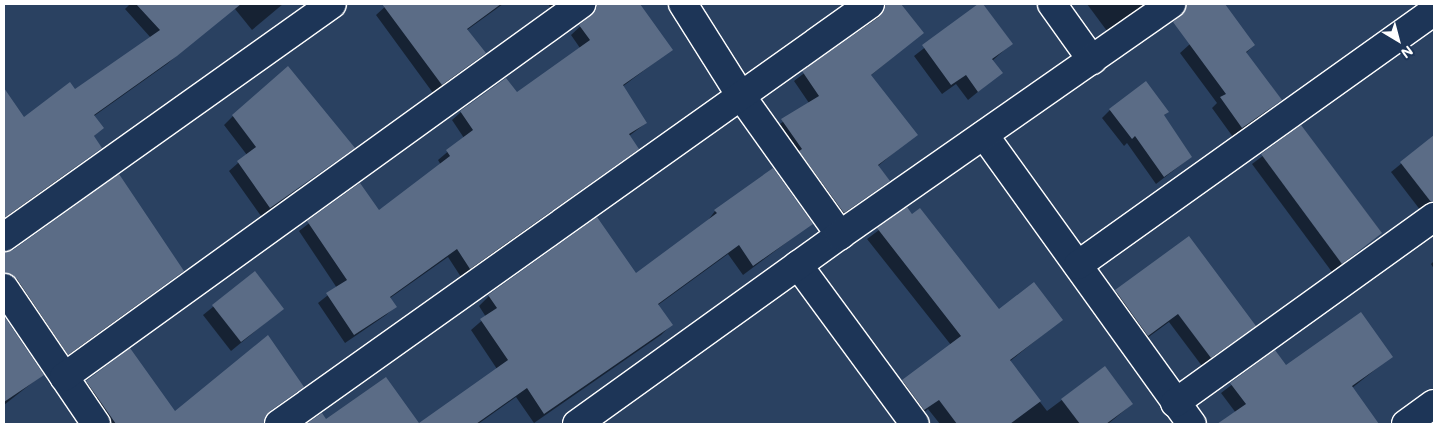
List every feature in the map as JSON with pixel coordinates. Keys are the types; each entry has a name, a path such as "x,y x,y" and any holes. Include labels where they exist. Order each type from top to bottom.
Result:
{"street":[{"path":"4,237 332,4"},
{"path":"64,377 581,4"},
{"path":"683,4 742,96 840,235"},
{"path":"1052,4 1092,60"},
{"path":"587,421 840,235 1171,4"},
{"path":"278,424 742,96 856,8"},
{"path":"1078,265 1434,11"},
{"path":"984,135 1175,403 1192,424"},
{"path":"1175,403 1434,217"},
{"path":"798,265 915,424"},
{"path":"4,288 96,424"},
{"path":"1406,424 1434,404"}],"building":[{"path":"136,4 241,4 177,56 94,115 104,128 94,136 102,148 4,218 4,88 24,117 70,82 75,89 160,30"},
{"path":"382,4 501,4 467,29 486,53 442,85"},
{"path":"596,4 640,4 673,50 623,85 647,123 629,134 639,149 470,269 457,249 390,297 397,307 354,335 326,293 347,280 307,221 360,183 379,210 450,156 446,150 473,130 460,111 506,78 517,92 590,40 579,25 590,16"},
{"path":"885,4 901,4 924,33 871,75 918,135 878,165 890,181 844,213 799,151 802,149 781,119 819,96 802,71 879,17"},
{"path":"978,4 983,4 1013,44 992,59 1003,73 978,92 966,75 951,85 922,45"},
{"path":"1186,4 1225,4 1255,45 1246,52 1282,100 1242,128 1220,97 1226,94 1173,22 1185,11"},
{"path":"288,66 355,148 270,208 237,161 256,147 232,115"},
{"path":"1146,81 1169,112 1164,115 1192,157 1164,177 1135,136 1132,139 1109,109"},
{"path":"1301,125 1382,233 1342,264 1261,154"},
{"path":"1434,135 1434,202 1431,202 1400,162"},
{"path":"773,168 813,224 753,266 739,245 658,304 673,325 544,414 527,388 476,424 306,424 322,413 326,419 386,377 419,423 508,360 480,319 497,308 488,295 597,217 636,273 717,213 714,210"},
{"path":"119,174 184,271 68,355 17,279 4,273 4,252 13,250"},
{"path":"907,207 912,214 920,208 999,309 1034,282 1063,320 1010,360 1041,401 1010,424 957,424 939,400 924,410 902,380 961,336 877,228"},
{"path":"1189,236 1256,326 1211,358 1178,314 1148,336 1115,290"},
{"path":"255,271 284,309 241,342 212,305"},
{"path":"1361,312 1393,357 1352,386 1379,424 1217,424 1246,404 1230,383 1275,350 1286,365"},
{"path":"4,316 44,375 4,402"},
{"path":"268,335 304,387 270,411 264,424 116,424 86,381 130,348 175,411"},
{"path":"1105,366 1133,404 1106,424 1080,424 1061,399"}]}
